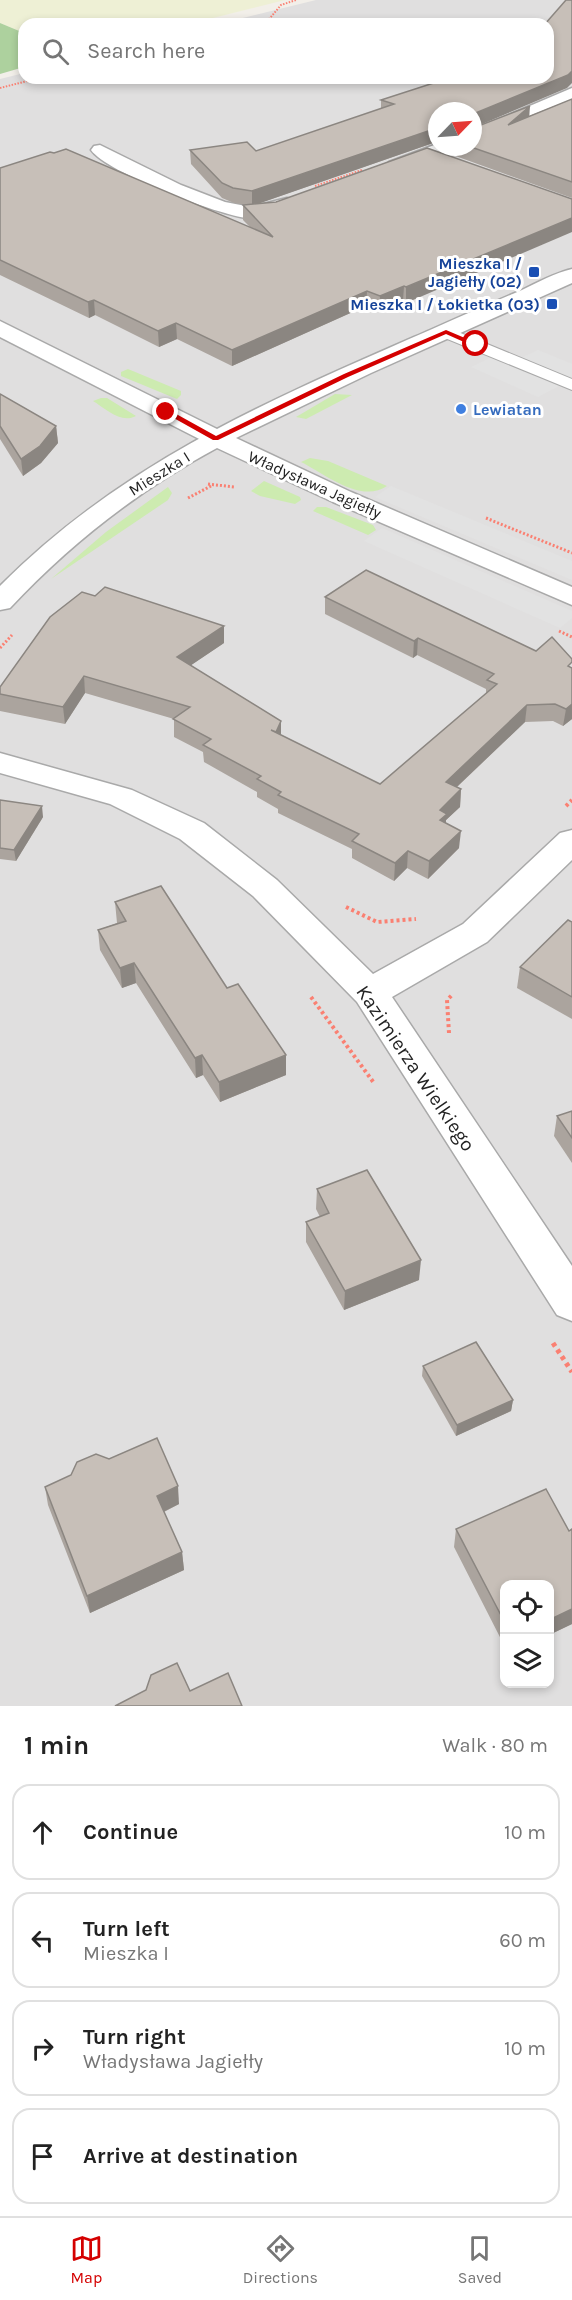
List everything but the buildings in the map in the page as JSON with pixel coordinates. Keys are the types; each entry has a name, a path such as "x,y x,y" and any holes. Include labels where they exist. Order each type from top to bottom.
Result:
{"street":[{"path":"482,132 572,93"},
{"path":"100,150 124,165 228,210 252,214 268,211 306,193"},
{"path":"369,171 428,155"},
{"name":"Mieszka I","path":"0,602 20,581 95,515 133,488 216,438 346,375 572,275"},
{"name":"Władysława Jagiełły","path":"0,328 216,438 333,493 572,597"},
{"name":"Kazimierza Wielkiego","path":"0,763 121,797 192,831 265,888 370,993 572,1301"},
{"path":"370,993 475,933 572,841"}],"lane":[{"path":"446,332 572,385"}],"path":[{"path":"270,18 281,5 296,0"},
{"path":"0,88 18,83"},
{"path":"306,193 369,171"},
{"path":"564,808 572,800"},
{"path":"344,907 377,922 422,918"},
{"path":"433,1089 451,1079 447,1000 456,992"},
{"path":"309,993 377,1086"}],"shaded area":[{"path":"316,0 572,0 572,1706 0,1706 0,79 18,74 18,84 554,84 554,18 242,18"},
{"path":"538,350 572,364 572,379 538,397 471,367 504,351 521,358"},
{"path":"391,486 572,561 572,580 375,497"},
{"path":"382,528 572,611 572,618 560,628 364,541"}],"green space":[{"path":"0,0 285,0 213,18 18,18 18,30 0,23"},
{"path":"0,23 18,30 18,69 0,74"},
{"path":"128,369 181,391 181,395 177,399 121,376 121,372"},
{"path":"335,394 352,395 306,419 296,417"},
{"path":"107,398 136,416 119,417 93,401"},
{"path":"310,458 328,461 387,486 377,491 366,492 343,485 301,462"},
{"path":"264,481 300,497 301,500 295,504 260,496 251,491"},
{"path":"168,487 172,493 168,500 51,579 106,532"},
{"path":"317,507 326,507 373,525 376,530 368,535 313,511"}],"place":[{"name":"Mieszka I / Jagiełły (02)","path":"534,272"},
{"name":"Mieszka I / Łokietka (03)","path":"552,304"},
{"name":"Lewiatan","path":"461,409"}],"route":[{"path":"166,412 216,438 346,375 446,332 476,344"}]}
